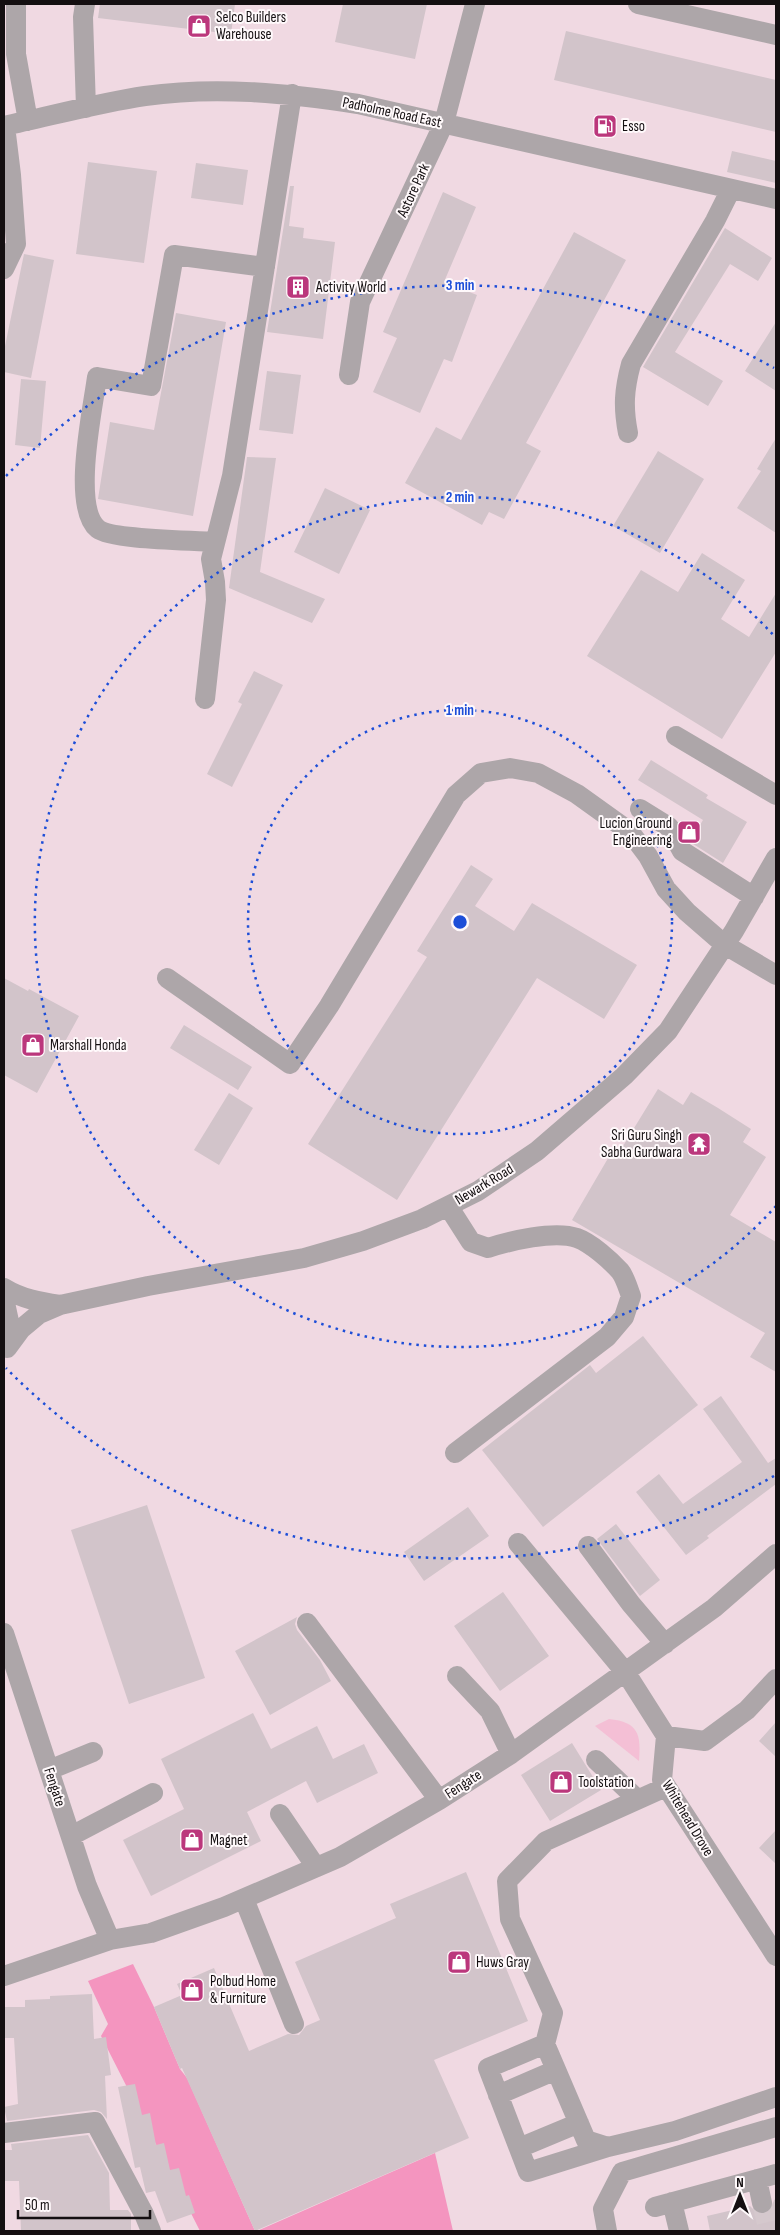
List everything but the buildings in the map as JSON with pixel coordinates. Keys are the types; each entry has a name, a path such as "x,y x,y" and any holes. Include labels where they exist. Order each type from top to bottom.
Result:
{"street":[{"path":"16,4 16,54 28,121"},
{"path":"85,4 86,108"},
{"name":"Astore Park","path":"349,375 360,302 444,123 475,4"},
{"path":"638,4 776,35"},
{"name":"Padholme Road East","path":"4,126 146,96 225,91 292,94 358,104 776,199"},
{"path":"205,699 216,600 211,559 232,476 292,94"},
{"path":"4,126 11,175 16,244 4,269"},
{"path":"628,433 624,410 625,385 631,364 715,221 731,189"},
{"path":"215,542 115,535 99,529 91,518 86,503 84,478 97,377 151,386 174,255 264,267"},
{"path":"676,736 776,795"},
{"path":"167,978 290,1064 329,1006 456,795 481,773 510,768 538,773 577,794 630,832 648,856 666,889 688,912 724,945 776,975"},
{"path":"640,809 668,828 682,851 754,897"},
{"name":"Newark Road","path":"5,1352 21,1329 39,1314 60,1304 130,1289 304,1258 363,1241 422,1219 478,1191 537,1151 624,1076 668,1031 754,897 776,858"},
{"path":"448,1206 471,1242 488,1248 514,1240 548,1236 576,1238 597,1251 621,1272 631,1296 624,1317 607,1337 455,1453"},
{"name":"Newark Road","path":"4,1288 16,1295 38,1302 60,1304"},
{"path":"4,1298 10,1326 5,1352"},
{"path":"518,1543 626,1673 666,1736 705,1741 747,1710 776,1679"},
{"path":"588,1546 631,1604 666,1644"},
{"name":"Fengate","path":"4,1976 110,1940 151,1933 244,1899 340,1857 440,1800 511,1754 666,1644 775,1558"},
{"path":"307,1623 440,1800"},
{"name":"Fengate","path":"4,1633 87,1886 110,1940"},
{"path":"456,1676 490,1711 511,1754"},
{"name":"Whitehead Drove","path":"666,1736 662,1780 776,1956"},
{"path":"49,1770 93,1752"},
{"path":"596,1760 637,1799"},
{"path":"608,2147 586,2140 545,2044 553,2014 510,1919 508,1882 546,1841 666,1787"},
{"path":"71,1836 153,1793"},
{"path":"280,1814 316,1867"},
{"path":"244,1899 294,2024"},
{"path":"545,2044 488,2068 528,2172 608,2147 675,2131 776,2097"},
{"path":"498,2095 556,2070"},
{"path":"4,2134 95,2122 144,2214 151,2231"},
{"path":"519,2148 579,2123"},
{"path":"607,2231 602,2209 622,2172 776,2127"},
{"path":"679,2231 663,2205 776,2174"},
{"path":"757,2179 762,2203"}],"shaded area":[{"path":"4,4 776,4 776,2231 4,2231"},
{"path":"609,1719 627,1723 636,1731 639,1744 639,1761 595,1726"},
{"path":"133,1964 154,2007 180,2069 187,2078 255,2231 200,2231 101,2036 108,2024 88,1981"},
{"path":"435,2153 453,2231 257,2231"}],"tunnel":[{"path":"762,2203 769,2231"}],"place":[{"name":"Selco Builders Warehouse","path":"199,26"},
{"name":"Esso","path":"605,126"},
{"name":"Activity World","path":"298,287"},
{"name":"Lucion Ground Engineering","path":"689,832"},
{"name":"Marshall Honda","path":"33,1045"},
{"name":"Sri Guru Singh Sabha Gurdwara","path":"699,1144"},
{"name":"Toolstation","path":"561,1782"},
{"name":"Magnet","path":"192,1840"},
{"name":"Huws Gray","path":"459,1962"},
{"name":"Polbud Home & Furniture","path":"192,1990"}]}
